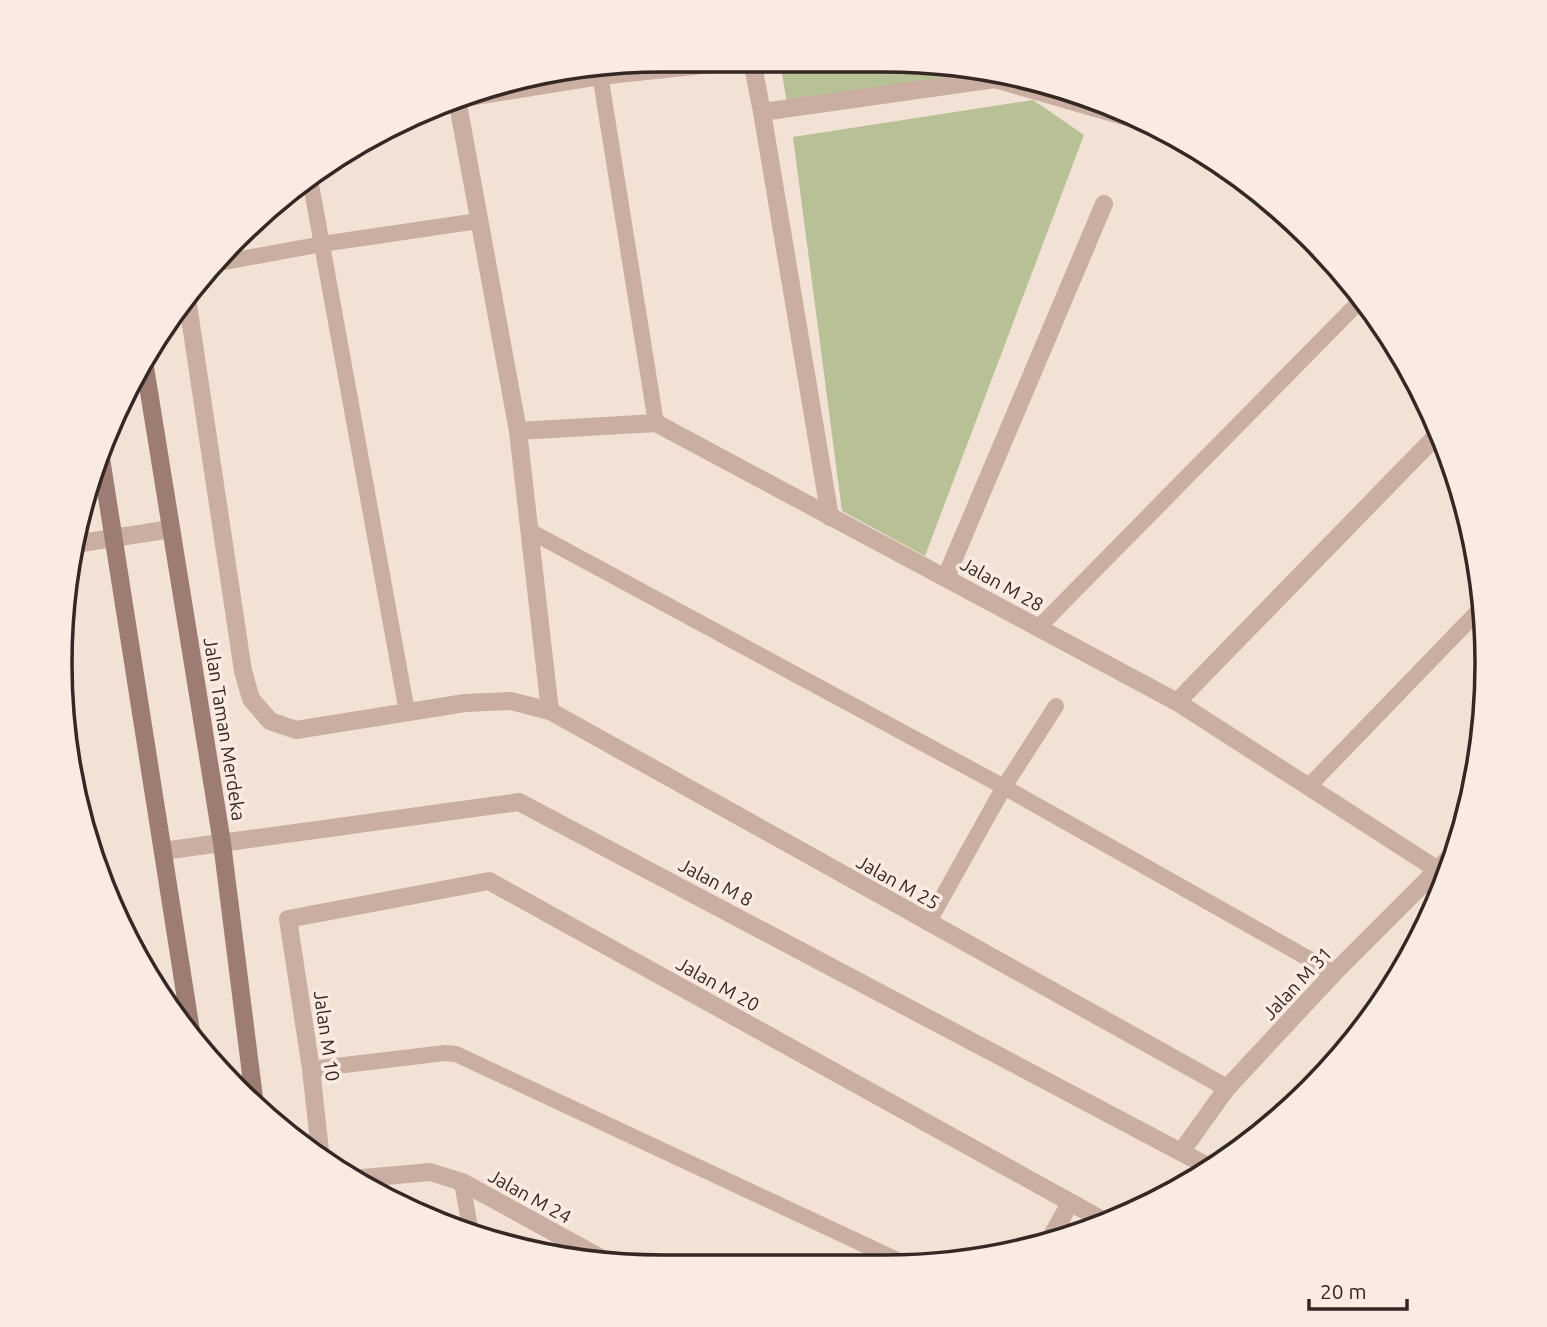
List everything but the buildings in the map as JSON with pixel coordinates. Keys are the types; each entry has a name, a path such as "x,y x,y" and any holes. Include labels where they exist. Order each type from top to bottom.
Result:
{"main road":[{"name":"Jalan Taman Merdeka","path":"146,377 222,843 253,1089"},
{"path":"103,473 189,1017"}],"street":[{"path":"753,72 830,517"},
{"path":"762,112 975,79"},
{"path":"459,109 517,432 550,711"},
{"path":"946,577 1104,204"},
{"name":"Jalan M 25","path":"189,310 243,671 251,699 270,722 296,730 465,703 510,701 550,711 1227,1088"},
{"path":"517,432 656,424"},
{"name":"Jalan M 28","path":"656,424 1177,702 1438,870"},
{"path":"1177,702 1431,441"},
{"path":"84,543 171,529"},
{"name":"Jalan M 8","path":"163,851 519,802 1201,1163"},
{"name":"Jalan M 31","path":"1181,1152 1227,1088 1334,973 1438,870"},
{"name":"Jalan M 20","path":"288,919 489,881 1094,1216"},
{"name":"Jalan M 10","path":"288,919 311,1069 319,1145"},
{"name":"Jalan M 24","path":"371,1177 430,1172 462,1182 586,1250"},
{"path":"1055,1230 1070,1203"}],"lane":[{"path":"600,76 656,424"},
{"path":"312,188 407,712"},
{"path":"231,260 478,221"},
{"path":"1038,628 1355,306"},
{"path":"530,531 1004,787 1334,973"},
{"path":"1309,786 1473,616"},
{"path":"928,923 1004,787 1056,706"},
{"path":"311,1069 445,1053 456,1054 886,1255"},
{"path":"462,1182 469,1223"}],"green space":[{"path":"782,72 884,72 956,76 787,103"},
{"path":"1033,100 1084,135 925,556 842,511 793,137"}]}
